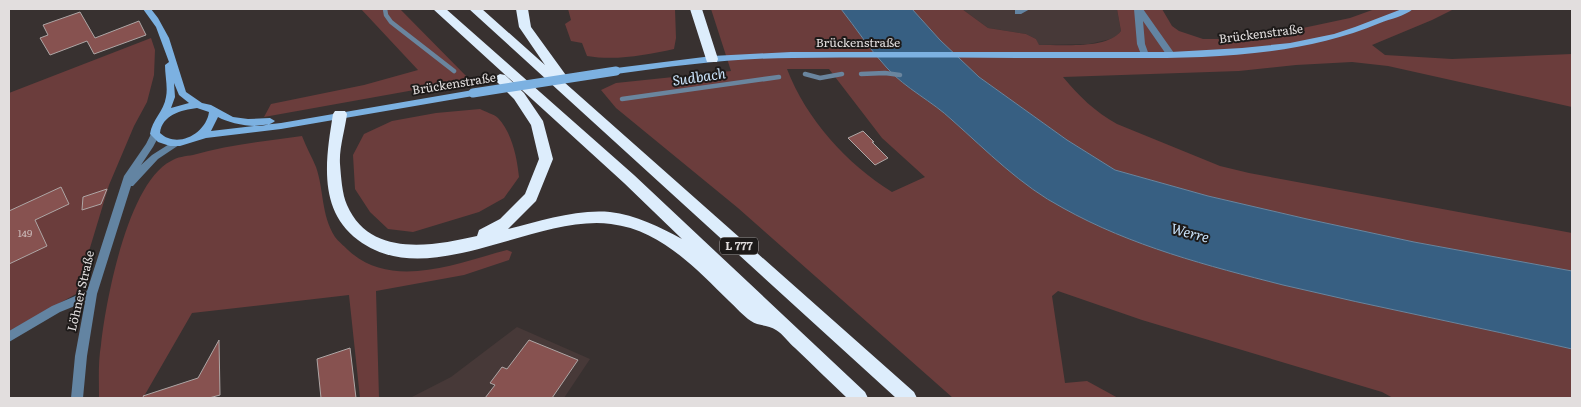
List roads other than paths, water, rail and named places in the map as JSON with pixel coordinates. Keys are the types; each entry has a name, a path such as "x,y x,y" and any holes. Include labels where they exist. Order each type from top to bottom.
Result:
{"highway":[{"name":"L 777","path":"439,9 628,179 859,398"},
{"name":"L 777","path":"475,9 908,398"},
{"path":"522,9 525,26 576,99"},
{"path":"696,9 712,59"},
{"path":"439,251 482,235 505,223 531,197 546,159 538,124 519,96 468,48 463,31"},
{"name":"L 777","path":"340,114 333,162 339,204 351,226 371,241 390,248 413,252 439,251 573,219 611,218 651,229 681,246 758,317 780,324"}],"main road":[{"path":"147,9 155,17 164,36 182,93 189,100 199,105"},
{"name":"Brückenstraße","path":"177,143 215,133 282,125 340,114 616,71 712,59 791,55 1171,55 1270,48 1324,38 1358,29 1409,9"},
{"path":"162,119 171,97 168,52"},
{"path":"177,143 162,142 155,134 157,124 183,107 199,105"},
{"name":"Brückenstraße","path":"199,105 233,121 306,120"},
{"path":"195,138 213,122 214,112"}],"street":[{"path":"1139,9 1141,44 1145,55"},
{"path":"1139,9 1171,55"},
{"name":"Löhner Straße","path":"77,398 81,356 92,294 129,176 150,145 155,134"},
{"name":"Löhner Straße","path":"124,192 143,168 155,157 177,143"},
{"path":"9,336 56,309 92,294"}],"water":[{"name":"Werre","path":"841,9 912,9 940,40 979,77 1067,140 1115,170 1208,196 1307,219 1414,242 1572,271 1572,349 1255,278 1170,254 1089,221 1048,199 1019,179 944,113 902,82 881,61"}],"waterway":[{"name":"Sudbach","path":"385,9 386,15 391,22 454,71"},
{"name":"Sudbach","path":"861,74 885,73 900,75"},
{"name":"Sudbach","path":"805,74 820,78 842,74"},
{"name":"Sudbach","path":"622,99 779,77"}]}
